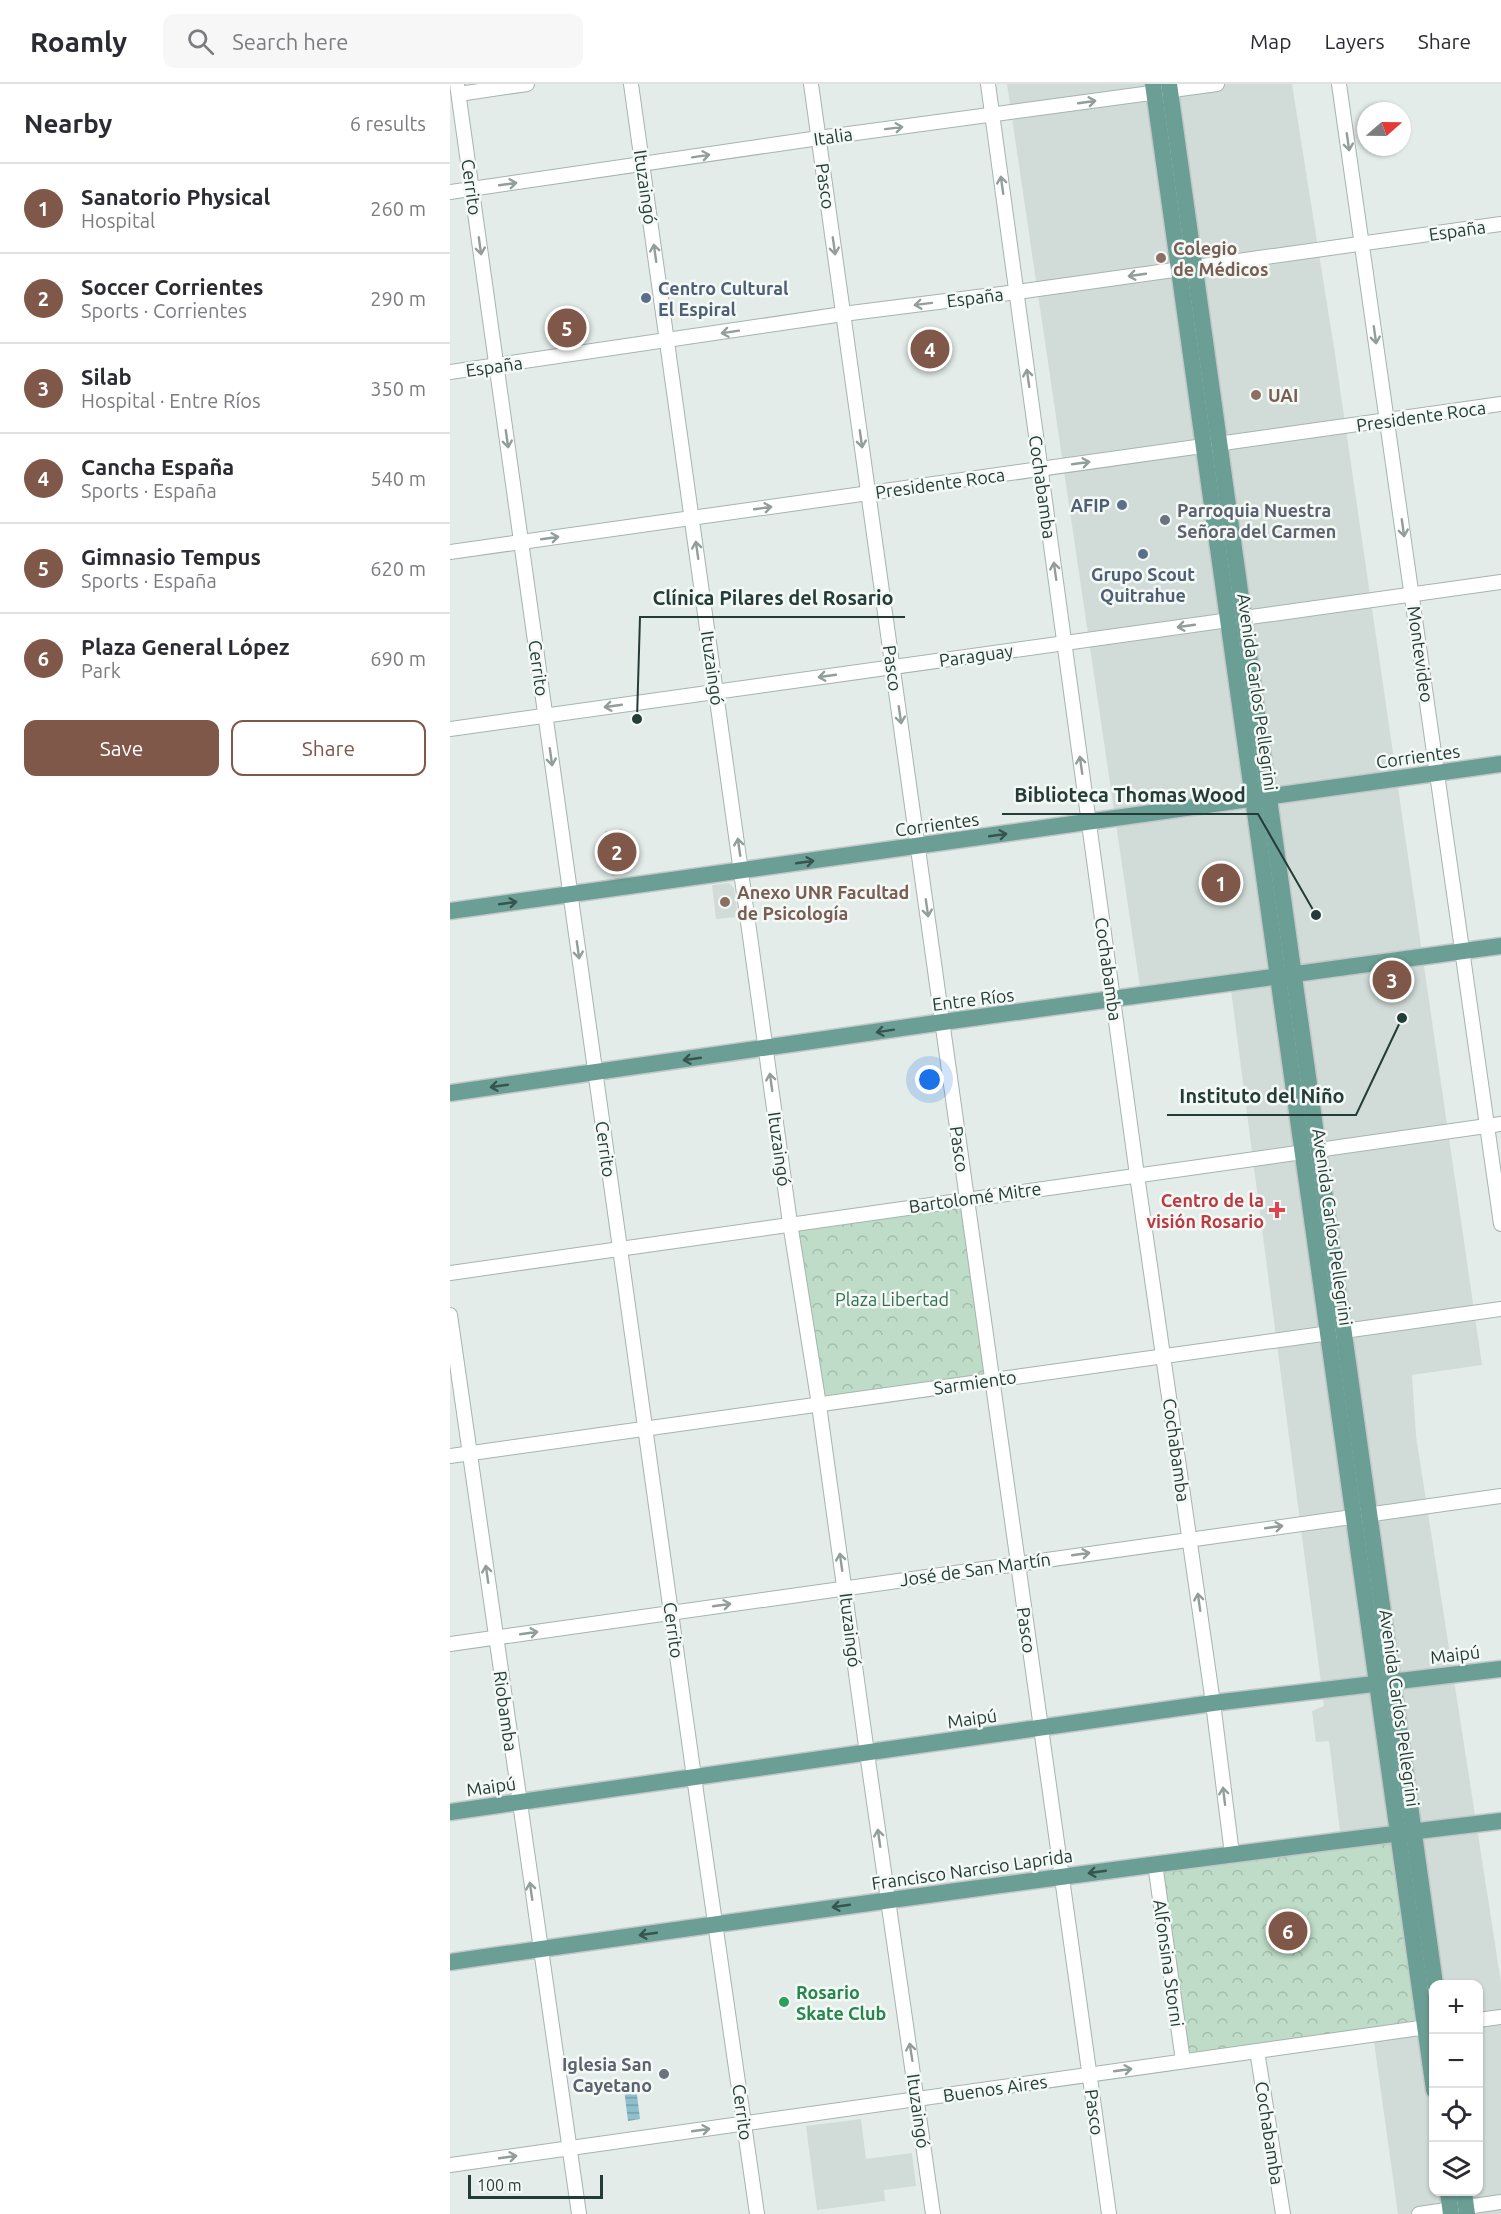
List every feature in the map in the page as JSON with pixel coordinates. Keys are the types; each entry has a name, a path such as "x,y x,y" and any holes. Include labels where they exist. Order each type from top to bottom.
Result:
{"main road":[{"name":"Avenida Carlos Pellegrini","path":"1161,88 1406,1833 1429,2027"},
{"name":"Corrientes","path":"450,911 1501,764"},
{"name":"Entre Ríos","path":"450,1093 943,1022 1501,946"},
{"name":"Maipú","path":"450,1812 1213,1703 1501,1669"},
{"name":"Francisco Narciso Laprida","path":"450,1962 888,1899 1501,1821"},
{"name":"Avenida Carlos Pellegrini","path":"1406,1833 1434,1980"},
{"name":"Avenida Carlos Pellegrini","path":"1430,2034 1434,2088"}],"street":[{"path":"458,89 527,84"},
{"name":"Ituzaingó","path":"632,84 790,1223 819,1405 933,2214"},
{"name":"Pasco","path":"811,84 1109,2214"},
{"name":"Cochabamba","path":"988,84 1232,1854"},
{"name":"Italia","path":"450,192 819,138 992,116 1161,88 1216,84"},
{"name":"Montevideo","path":"1339,84 1501,1224"},
{"name":"Cerrito","path":"458,89 757,2214"},
{"name":"España","path":"450,372 843,314 1501,224"},
{"name":"Presidente Roca","path":"450,552 1501,404"},
{"name":"Paraguay","path":"450,729 1501,582"},
{"name":"Bartolomé Mitre","path":"450,1273 1501,1124"},
{"name":"Sarmiento","path":"450,1456 1501,1309"},
{"name":"Riobamba","path":"450,1314 539,1949 579,2214"},
{"name":"José de San Martín","path":"450,1644 1501,1496"},
{"name":"Alfonsina Storni","path":"1155,1864 1183,2061"},
{"path":"1483,2019 1501,2017"},
{"name":"Buenos Aires","path":"450,2165 1429,2027"},
{"name":"Cochabamba","path":"1257,2051 1283,2214"},
{"path":"1419,2214 1501,2202"}],"shaded area":[{"path":"1007,84 1292,84 1335,354 1482,1365 1412,1375 1416,1436 1501,1982 1501,2214 1398,2214 1373,2035 1397,2038 1397,1834 1340,1831 1329,1741 1316,1742 1312,1711 1324,1706 1229,975 1140,987"},
{"name":"Anexo UNR Facultad de Psicología","path":"729,883 734,888 738,917 716,919 712,885"},
{"path":"861,2119 866,2159 912,2153 916,2186 884,2190 885,2201 817,2210 806,2126"}],"green space":[{"path":"622,829 628,873 612,876 605,831"},
{"name":"Plaza Libertad","path":"967,1198 992,1379 819,1405 790,1223"},
{"path":"1398,1834 1425,2027 1183,2061 1155,1864"}],"water":[{"path":"636,2087 640,2119 628,2121 624,2089"}],"place":[{"name":"Colegio de Médicos","path":"1161,258"},
{"name":"Centro Cultural El Espiral","path":"646,298"},
{"name":"Gimnasio Tempus","path":"567,328"},
{"name":"Cancha España","path":"930,349"},
{"name":"UAI","path":"1256,395"},
{"name":"AFIP","path":"1122,505"},
{"name":"Parroquia Nuestra Señora del Carmen","path":"1165,520"},
{"name":"Grupo Scout Quitrahue","path":"1143,554"},
{"name":"Clínica Pilares del Rosario","path":"637,719"},
{"name":"Soccer Corrientes","path":"617,852"},
{"name":"Sanatorio Physical","path":"1221,883"},
{"name":"Anexo UNR Facultad de Psicología","path":"725,902"},
{"name":"Biblioteca Thomas Wood","path":"1316,915"},
{"name":"Silab","path":"1392,980"},
{"name":"Instituto del Niño","path":"1402,1018"},
{"name":"Centro de la visión Rosario","path":"1277,1210"},
{"name":"Plaza General López","path":"1288,1931"},
{"name":"Rosario Skate Club","path":"784,2002"},
{"name":"Iglesia San Cayetano","path":"664,2074"}]}
